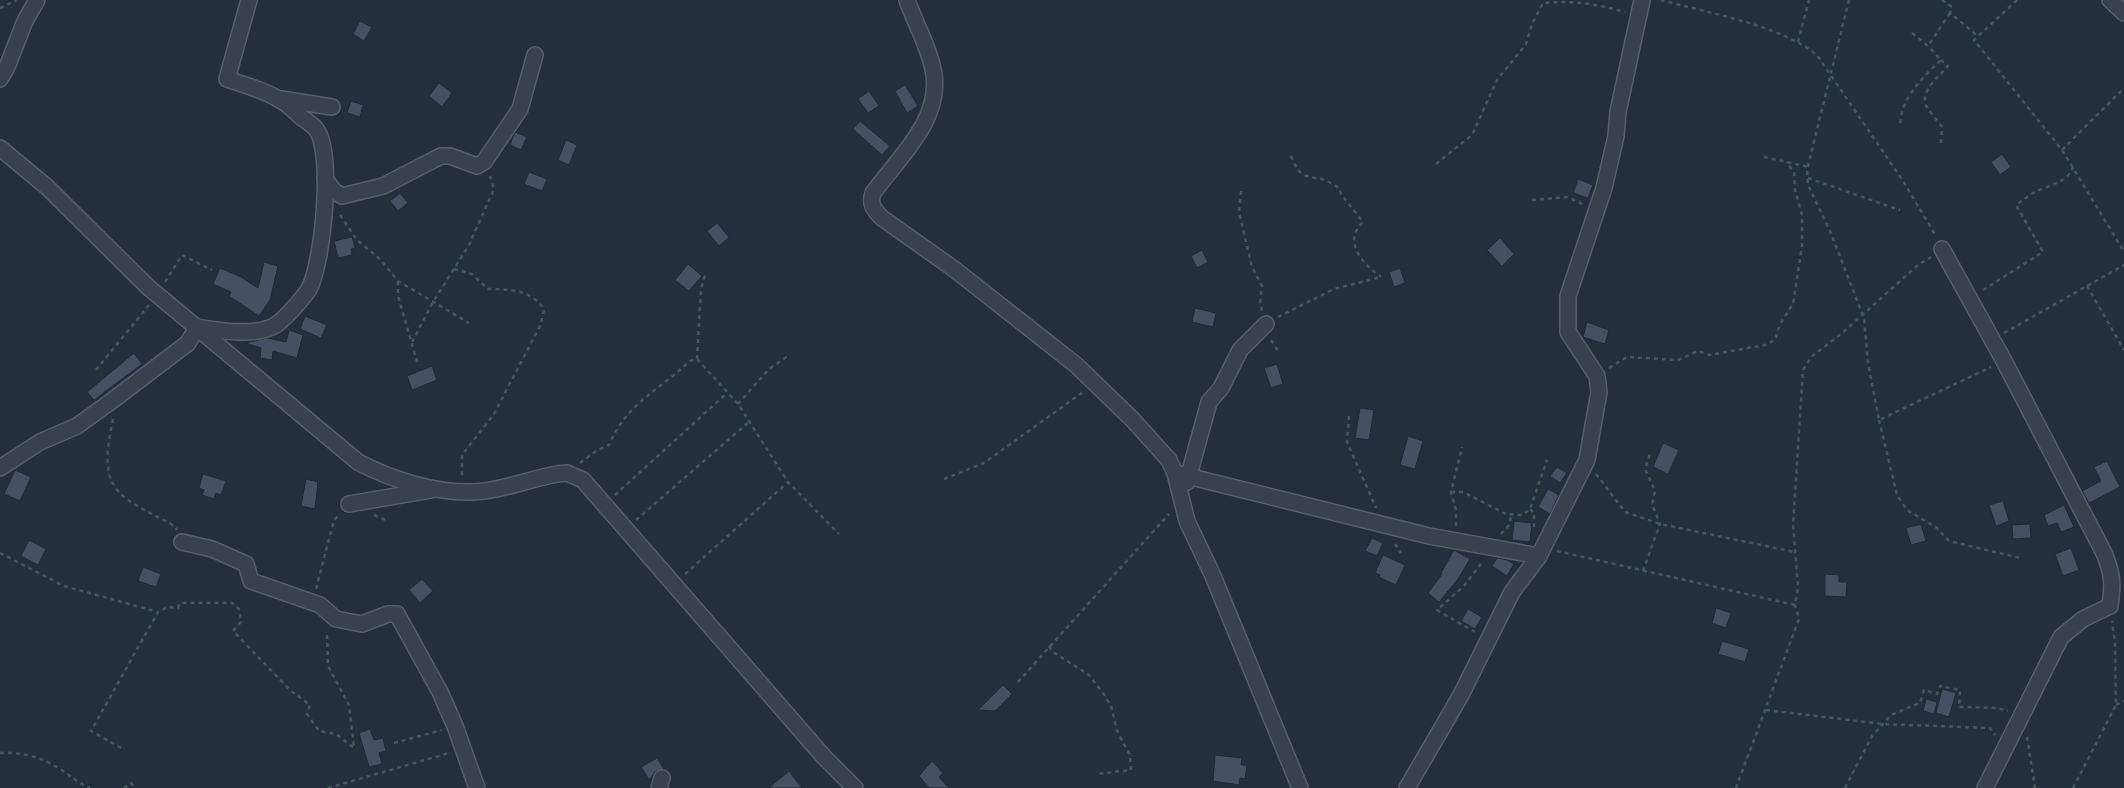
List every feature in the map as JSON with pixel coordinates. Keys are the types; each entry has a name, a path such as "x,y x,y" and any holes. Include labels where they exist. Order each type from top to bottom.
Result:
{"street":[{"path":"0,79 25,21 37,0"},
{"path":"249,0 227,79 280,99 332,107"},
{"path":"907,0 933,69 934,99 924,124 873,193 871,203 873,208 888,224 1010,312 1076,366 1153,441 1169,460 1175,473 1187,521 1213,576 1300,788"},
{"path":"1406,788 1445,724 1512,592 1541,552 1587,460 1599,392 1597,376 1568,332 1568,296 1597,212 1616,136 1618,112 1642,0"},
{"path":"2110,0 2124,13"},
{"path":"325,179 334,192 342,196 383,186 441,156 450,156 477,166 484,162 520,109 535,55"},
{"path":"197,327 214,330 251,331 272,328 280,322 309,289 320,250 325,208 322,144 316,129 280,99"},
{"path":"0,148 40,181 157,295 358,462 382,474 439,488 474,492 567,473 583,480 824,757 855,788"},
{"path":"1942,249 2004,361 2104,553 2112,571 2117,605 2083,619 2061,637 1985,788"},
{"path":"1182,500 1191,475 1209,402 1221,388 1240,350 1266,324"},
{"path":"0,468 40,442 78,426 188,343 197,327"},
{"path":"1175,473 1191,475 1215,484 1383,525 1491,548 1541,552"},
{"path":"348,504 439,488"},
{"path":"182,542 212,549 246,564 251,582 320,605 336,619 362,624 388,614 397,614 440,692 456,726 462,749 477,788"},
{"path":"2113,581 2124,593"}],"path":[{"path":"0,8 17,0"},
{"path":"1661,0 1754,25 1798,42 1817,55 1829,76 1903,181 1942,249 1918,265 1862,313 1841,334 1811,357 1803,370 1793,525 1798,586 1795,605 1799,619 1736,788"},
{"path":"1798,42 1809,0"},
{"path":"1849,0 1808,167 1808,186 1830,231 1862,313 1868,363 1896,495 1907,510 1937,528 1949,541 2020,558"},
{"path":"1928,46 1952,7 1942,0"},
{"path":"2017,0 1974,40 2062,150 2124,250"},
{"path":"1436,164 1472,135 1496,80 1526,44 1532,24 1543,4 1562,1 1596,3 1639,17"},
{"path":"1950,13 1978,36"},
{"path":"1912,33 1948,66 1926,91 1925,99 1926,106 1942,127 1941,143"},
{"path":"1900,123 1901,108 1923,77 1941,60"},
{"path":"2062,150 2124,88"},
{"path":"1266,324 1334,289 1381,277 1367,266 1357,251 1353,240 1356,229 1362,222 1339,188 1322,179 1310,179 1301,174 1291,156"},
{"path":"1764,157 1808,167"},
{"path":"1597,376 1627,357 1678,360 1698,351 1709,356 1765,345 1775,340 1780,324 1793,304 1802,246 1802,216 1795,190 1794,172 1786,162"},
{"path":"412,342 433,302 469,245 494,189 490,176 477,166"},
{"path":"1970,299 2043,252 2016,206 2033,193 2061,182 2071,173 2073,167"},
{"path":"1808,178 1900,210"},
{"path":"1241,191 1239,212 1243,224 1243,237 1252,267 1262,286 1260,302 1269,336 1278,351"},
{"path":"1532,200 1568,198 1597,212"},
{"path":"337,209 357,240 380,258 398,281 469,323"},
{"path":"96,370 157,295 182,255 212,270"},
{"path":"1992,340 2124,266"},
{"path":"454,269 472,274 488,289 508,289 529,295 537,300 544,309 541,324 494,414 462,455 462,491"},
{"path":"697,359 700,289 706,272"},
{"path":"398,281 398,296 418,365"},
{"path":"2087,286 2124,350"},
{"path":"738,404 769,369 788,356"},
{"path":"567,473 596,451 609,446 616,429 628,412 690,360 697,359 708,368 738,404 788,482 839,534"},
{"path":"1879,420 2004,361"},
{"path":"944,479 984,463 1094,383"},
{"path":"605,504 727,393"},
{"path":"113,400 113,418 106,452 111,480 118,493 175,526 182,542"},
{"path":"1350,416 1347,442 1383,525 1401,554"},
{"path":"625,529 750,421"},
{"path":"1462,447 1451,492 1456,510 1456,531 1463,542"},
{"path":"1643,571 1660,524 1652,504 1655,492 1645,468 1650,453"},
{"path":"1451,492 1462,492 1506,514 1523,515 1530,510 1547,460"},
{"path":"1587,460 1597,477 1625,512 1660,524 1795,552"},
{"path":"673,585 788,482"},
{"path":"1018,682 1139,545 1182,500"},
{"path":"312,603 334,520 348,504"},
{"path":"372,514 388,521"},
{"path":"1487,640 1437,610 1464,586 1481,565 1491,548 1510,524 1511,514"},
{"path":"0,552 64,586 158,612"},
{"path":"1541,552 1643,571 1795,605"},
{"path":"121,748 91,731 158,612 168,607 178,608 180,603 232,603 239,609 241,622 233,631 290,690 310,705 307,714 319,731 336,734 354,748 349,705 328,666 327,636 334,632 336,619"},
{"path":"2073,788 2116,705 2115,642 2117,605"},
{"path":"1049,646 1066,661 1089,674 1111,706 1117,731 1130,755 1131,770 1096,774"},
{"path":"1845,788 1872,736 1890,715 1920,703 1924,690 1936,694 1940,686 1960,690 1959,707 1997,708 2021,716 2029,743 2035,788"},
{"path":"2116,705 2124,701"},
{"path":"1766,710 1883,724 1990,728 2004,748"},
{"path":"394,743 456,726"},
{"path":"328,788 462,749"},
{"path":"0,753 15,752 44,760 78,783 90,788"},
{"path":"124,788 131,783 136,788"}],"building":[{"path":"360,21 372,27 364,41 353,34"},
{"path":"439,83 452,93 442,107 429,96"},
{"path":"905,85 918,106 907,113 895,91"},
{"path":"869,91 879,106 868,113 858,99"},
{"path":"351,101 363,105 360,117 347,113"},
{"path":"860,121 890,146 882,155 853,129"},
{"path":"515,132 527,137 521,150 510,145"},
{"path":"566,140 577,145 569,165 558,160"},
{"path":"2002,154 2011,167 2000,175 1991,162"},
{"path":"529,172 547,179 542,191 524,184"},
{"path":"1578,179 1593,185 1588,198 1573,193"},
{"path":"400,193 408,203 398,211 390,201"},
{"path":"717,223 729,237 719,246 707,231"},
{"path":"352,237 355,248 351,249 352,255 338,258 334,241"},
{"path":"1500,238 1514,254 1502,266 1487,250"},
{"path":"1202,250 1208,262 1197,268 1191,256"},
{"path":"264,262 278,266 270,300 259,316 229,296 231,292 213,284 220,268 241,277 258,288"},
{"path":"688,264 702,276 689,291 675,280"},
{"path":"1400,268 1405,283 1394,287 1389,272"},
{"path":"1195,308 1216,313 1213,327 1192,322"},
{"path":"305,316 327,325 321,338 300,329"},
{"path":"1587,322 1609,330 1605,344 1583,337"},
{"path":"289,330 303,335 297,358 273,351 272,360 260,358 261,348 245,343 267,338 286,342"},
{"path":"134,353 142,364 94,400 87,392"},
{"path":"1277,364 1283,384 1271,388 1264,368"},
{"path":"432,366 437,380 412,390 407,376"},
{"path":"1360,408 1374,410 1369,440 1355,438"},
{"path":"1408,436 1423,441 1415,469 1400,465"},
{"path":"1663,443 1679,450 1668,474 1653,467"},
{"path":"2107,461 2120,487 2089,503 2082,491 2101,481 2094,467"},
{"path":"1557,467 1567,473 1560,483 1550,476"},
{"path":"15,470 31,477 20,501 4,494"},
{"path":"203,474 226,481 221,495 216,493 214,499 202,495 204,490 199,488"},
{"path":"306,479 318,482 315,509 301,506"},
{"path":"1548,489 1559,495 1550,514 1538,507"},
{"path":"2003,501 2009,521 1996,526 1989,505"},
{"path":"2064,505 2074,527 2061,532 2057,523 2048,526 2044,515"},
{"path":"1514,521 1532,523 1530,542 1512,540"},
{"path":"1921,524 1926,541 1911,545 1906,528"},
{"path":"2030,524 2031,538 2013,539 2012,525"},
{"path":"1372,538 1383,543 1377,556 1365,551"},
{"path":"29,540 46,549 38,565 21,556"},
{"path":"2071,548 2079,570 2063,576 2055,554"},
{"path":"1454,550 1470,559 1458,579 1439,602 1428,593 1442,574"},
{"path":"1383,555 1405,565 1396,585 1375,573"},
{"path":"1497,558 1514,564 1507,576 1492,566"},
{"path":"143,567 161,574 156,587 138,581"},
{"path":"1825,574 1839,575 1839,582 1847,582 1846,597 1825,596"},
{"path":"422,579 433,591 420,603 409,590"},
{"path":"1716,608 1731,613 1726,628 1712,623"},
{"path":"1468,609 1482,617 1475,629 1461,621"},
{"path":"1722,641 1749,649 1745,662 1718,654"},
{"path":"1003,685 1012,694 995,711 978,710"},
{"path":"1942,689 1956,693 1949,717 1936,713"},
{"path":"1926,699 1937,702 1934,714 1923,711"},
{"path":"370,729 374,740 383,738 386,751 379,753 382,764 369,767 359,733"},
{"path":"1215,755 1242,758 1241,765 1247,765 1245,779 1240,778 1239,785 1213,781"},
{"path":"657,758 664,769 656,771 649,780 641,767"},
{"path":"932,761 943,773 939,777 949,788 929,788 919,776"},
{"path":"789,771 802,788 769,788"}]}
